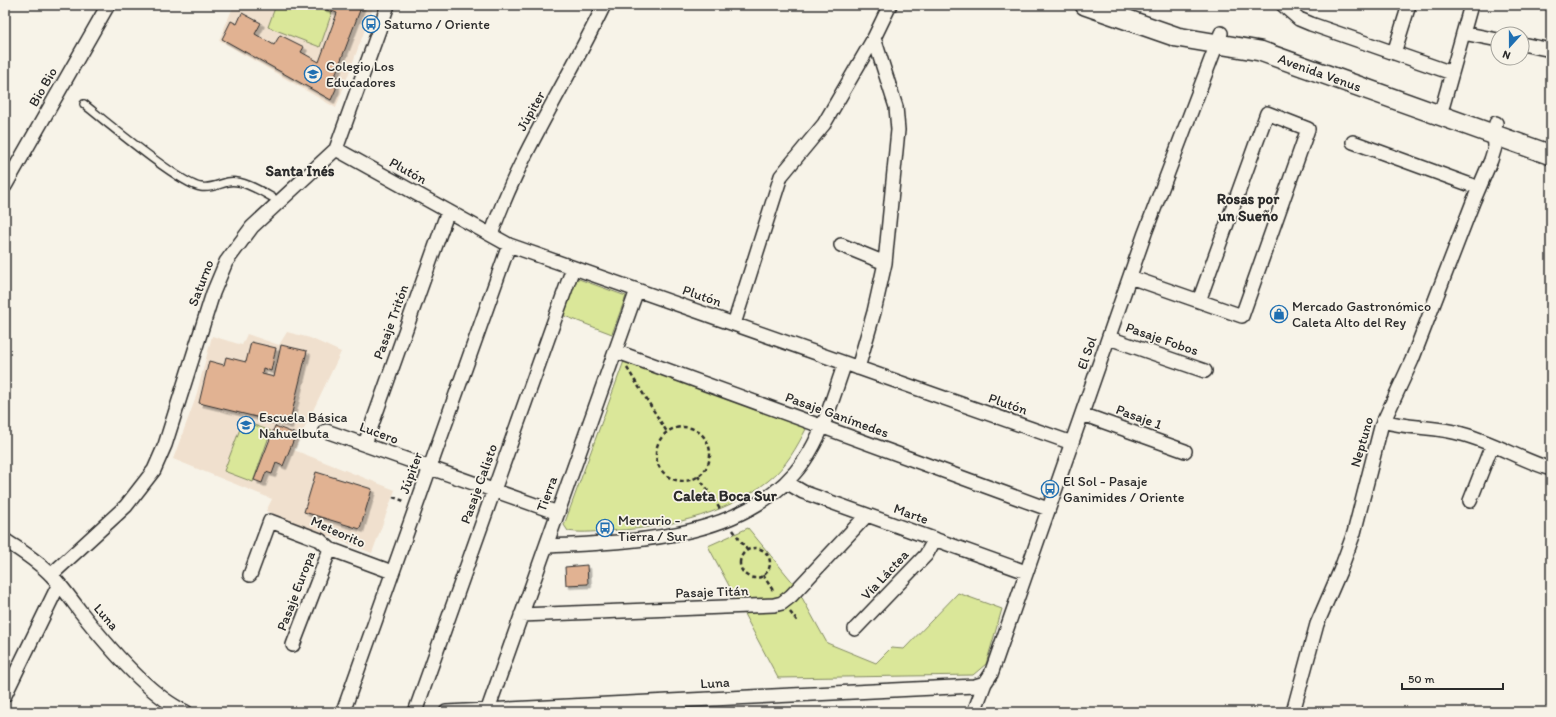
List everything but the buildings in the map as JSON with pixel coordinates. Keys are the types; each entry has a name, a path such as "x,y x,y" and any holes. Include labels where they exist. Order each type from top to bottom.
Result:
{"street":[{"name":"Bio Bio","path":"5,186 108,5"},
{"name":"Saturno","path":"5,695 55,580 126,506 154,470 168,438 218,277 226,262 243,237 336,149 388,5"},
{"name":"Júpiter","path":"491,235 504,200 524,157 573,67 604,5"},
{"path":"734,324 781,176 824,124 874,38 890,5"},
{"name":"Avenida Venus","path":"1086,5 1163,33 1190,40 1247,36 1270,42 1443,105 1551,155"},
{"name":"Avenida Venus","path":"1114,5 1174,27 1260,50 1495,129 1551,144"},
{"path":"1283,5 1296,16 1311,24 1452,73"},
{"path":"1394,53 1409,5"},
{"path":"1443,105 1471,5"},
{"path":"1463,33 1490,38"},
{"path":"858,368 874,312 885,264 891,219 898,121 896,107 874,38"},
{"name":"El Sol","path":"974,712 985,683 991,674 1130,276 1219,38"},
{"path":"1530,46 1551,50"},
{"path":"1130,276 1199,301 1242,316 1308,129 1267,113 1199,301"},
{"name":"Neptuno","path":"1293,712 1317,624 1354,534 1377,439 1383,421 1412,360 1495,147 1495,129"},
{"path":"1353,142 1479,188"},
{"name":"Plutón","path":"336,149 509,245 1072,444"},
{"name":"Pasaje Tritón","path":"365,444 448,211"},
{"name":"Júpiter","path":"343,712 509,245"},
{"path":"841,245 885,264"},
{"name":"Pasaje Calisto","path":"415,712 573,268"},
{"name":"Tierra","path":"488,709 637,290"},
{"name":"Pasaje Fobos","path":"1109,338 1205,371"},
{"name":"Pasaje Ganímedes","path":"616,351 1048,509"},
{"path":"546,546 627,542 687,530 742,512 772,494 786,482 807,456 822,426 845,363"},
{"name":"Pasaje 1","path":"1082,414 1185,451"},
{"path":"1383,421 1410,427 1453,431 1551,469"},
{"name":"Lucero","path":"326,431 558,513"},
{"path":"1470,501 1492,445"},
{"name":"Marte","path":"786,482 803,492 1026,572"},
{"name":"Pasaje Titán","path":"521,615 774,605 782,603 791,596 867,515"},
{"name":"Meteorito","path":"250,575 270,521 324,542 330,549 392,572"},
{"name":"Vía Láctea","path":"855,629 926,555 935,539"},
{"name":"Luna","path":"5,540 29,556 55,580 98,632 150,689 166,701 186,712"},
{"name":"Pasaje Europa","path":"293,645 330,549"},
{"name":"Luna","path":"446,712 975,686 985,683"}],"lane":[{"path":"84,104 172,172 191,184 201,187 218,186 229,182 240,183 280,201"}],"path":[{"path":"616,351 667,432"},
{"path":"682,427 690,428 697,431 707,442 709,450 708,465 698,476 684,481 676,480 669,477 659,466 656,451 662,438 667,432 682,427"},
{"path":"749,549 761,549 765,552 769,559 767,572 758,578 748,576 740,566 741,556 749,549"}],"shaded area":[{"name":"Colegio Los Educadores","path":"234,5 374,5 336,108 219,40"},
{"name":"Escuela Básica Nahuelbuta","path":"287,332 310,338 341,352 294,450 395,490 372,553 266,511 272,499 173,459 195,400 212,336 242,345 247,334 279,345"}],"green space":[{"path":"276,5 312,5 332,12 320,47 268,27"},
{"path":"576,278 626,296 612,334 562,315"},
{"path":"624,361 807,427 790,456 780,469 768,481 731,504 690,519 669,524 625,530 586,532 568,531 564,525"},
{"path":"243,421 271,431 253,482 224,471"},
{"path":"748,528 795,585 827,643 876,663 891,648 904,649 958,593 1002,609 986,664 973,675 778,678 708,546"}],"place":[{"name":"Saturno / Oriente","path":"371,24"},
{"name":"Colegio Los Educadores","path":"313,74"},
{"name":"Mercado Gastronómico Caleta Alto del Rey","path":"1279,314"},
{"name":"Escuela Básica Nahuelbuta","path":"246,425"},
{"name":"El Sol - Pasaje Ganimides / Oriente","path":"1050,489"},
{"name":"Mercurio - Tierra / Sur","path":"605,528"}],"district":[{"name":"Santa Inés","path":"300,171"},
{"name":"Rosas por un Sueño","path":"1248,208"},
{"name":"Caleta Boca Sur","path":"725,496"}]}
